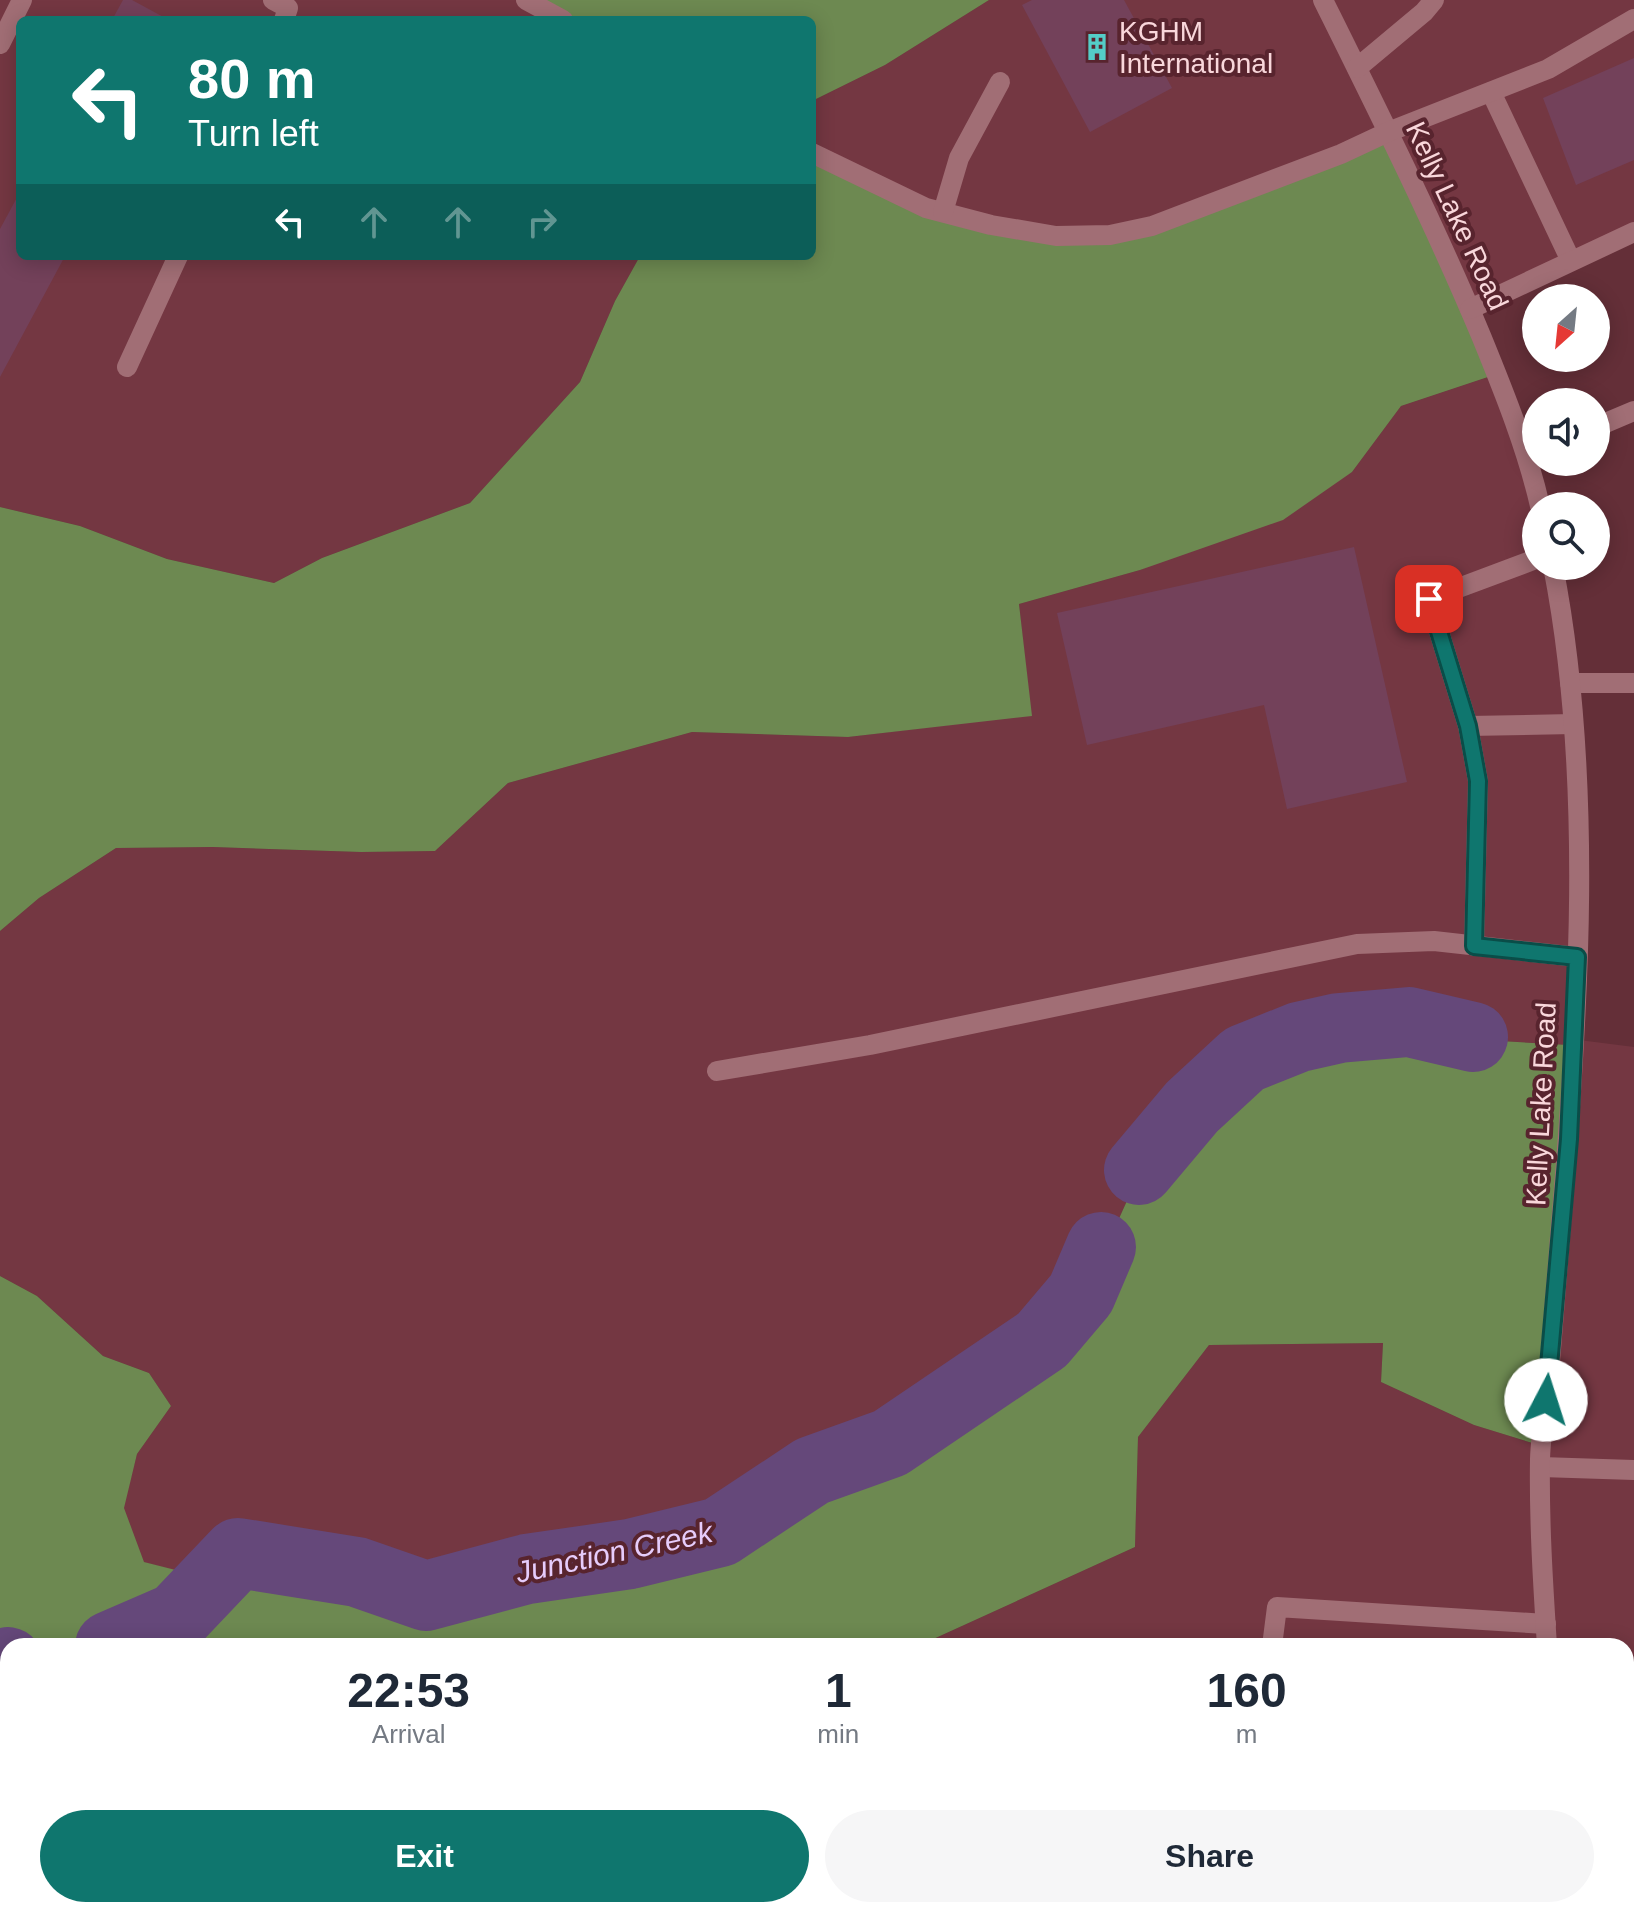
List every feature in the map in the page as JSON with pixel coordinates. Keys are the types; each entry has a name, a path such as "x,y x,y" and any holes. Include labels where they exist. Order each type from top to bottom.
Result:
{"street":[{"path":"0,44 22,0"},
{"path":"273,0 288,8 285,16"},
{"path":"526,0 556,16"},
{"name":"Kelly Lake Road","path":"1323,0 1470,309 1522,432"},
{"path":"1357,68 1434,0"},
{"path":"816,155 926,208 991,225 1056,236 1110,235 1152,226 1341,154 1388,132 1548,69 1634,19"},
{"path":"943,212 959,158 1000,82"},
{"path":"1491,92 1571,261"},
{"path":"1470,309 1634,232"},
{"path":"127,367 176,260"},
{"path":"1610,421 1634,411"},
{"path":"1474,946 1478,781 1468,726 1429,599 1522,564"},
{"name":"Kelly Lake Road","path":"1547,1638 1541,1544 1541,1467 1569,1139 1579,848 1565,625 1556,580"},
{"path":"1570,683 1634,683"},
{"path":"1468,726 1573,724"},
{"path":"717,1071 870,1045 1357,944 1434,941 1577,957"},
{"path":"1541,1467 1634,1470"},
{"path":"1273,1638 1277,1607 1546,1624"}],"shaded area":[{"path":"0,0 519,0 549,16 16,16 16,260 638,260 615,301 580,382 470,503 322,558 274,583 167,559 80,526 0,507"},
{"path":"989,0 1634,0 1634,235 1530,284 1522,284 1522,288 1468,313 1153,229 990,228 816,158 816,99 885,65"},
{"path":"1494,375 1522,462 1522,476 1526,476 1532,492 1522,492 1522,580 1552,580 1569,701 1571,1039 1634,1047 1634,1638 936,1638 1135,1547 1138,1437 1209,1345 1383,1343 1381,1382 1474,1425 1539,1445 1569,1045 1466,1039 1408,1025 1340,1030 1298,1041 1140,1172 1084,1296 1044,1342 891,1446 813,1474 721,1535 631,1556 528,1572 426,1599 357,1574 239,1557 215,1581 143,1562 123,1508 137,1454 171,1406 149,1373 103,1356 37,1296 0,1276 0,931 39,898 116,848 435,851 508,783 692,732 848,737 1031,715 1019,604 1140,570 1352,472 1401,406"}],"green space":[{"path":"519,0 989,0 885,65 816,99 816,16 549,16"},
{"path":"1386,136 1494,375 1401,406 1352,472 1283,520 1140,570 1019,604 1032,716 848,737 692,732 508,783 435,851 116,848 39,898 0,931 0,507 80,526 167,559 274,583 322,558 470,503 580,382 615,301 638,260 816,260 816,158 925,211 1111,238"},
{"path":"1408,1025 1466,1039 1569,1045 1539,1445 1474,1425 1381,1382 1383,1343 1209,1345 1138,1437 1135,1547 936,1638 0,1638 0,1276 37,1296 103,1356 149,1373 171,1406 137,1454 124,1508 144,1562 215,1580 239,1557 357,1574 426,1599 528,1572 631,1556 721,1535 813,1474 891,1446 1044,1342 1084,1296 1140,1172 1194,1109 1245,1062 1298,1041 1340,1030"}],"building":[{"path":"123,0 132,0 162,16 114,16"},
{"name":"KGHM International","path":"1032,0 1124,0 1172,88 1090,132 1022,5"},
{"path":"1634,58 1634,160 1576,185 1543,98"},
{"path":"16,199 16,260 63,260 0,377 0,229"},
{"path":"1354,547 1407,782 1287,809 1264,705 1087,745 1057,613"}],"waterway":[{"name":"Junction Creek","path":"1139,1170 1192,1107 1244,1059 1299,1037 1339,1028 1409,1022 1473,1037"},
{"name":"Junction Creek","path":"128,1638 177,1617 238,1553 357,1572 426,1596 527,1569 630,1554 720,1532 812,1471 890,1443 1042,1340 1081,1294 1101,1247"}],"place":[{"name":"KGHM International","path":"1097,47"}],"route":[{"path":"1429,599 1468,726 1478,781 1474,946 1577,957 1569,1139 1546,1400"}]}
